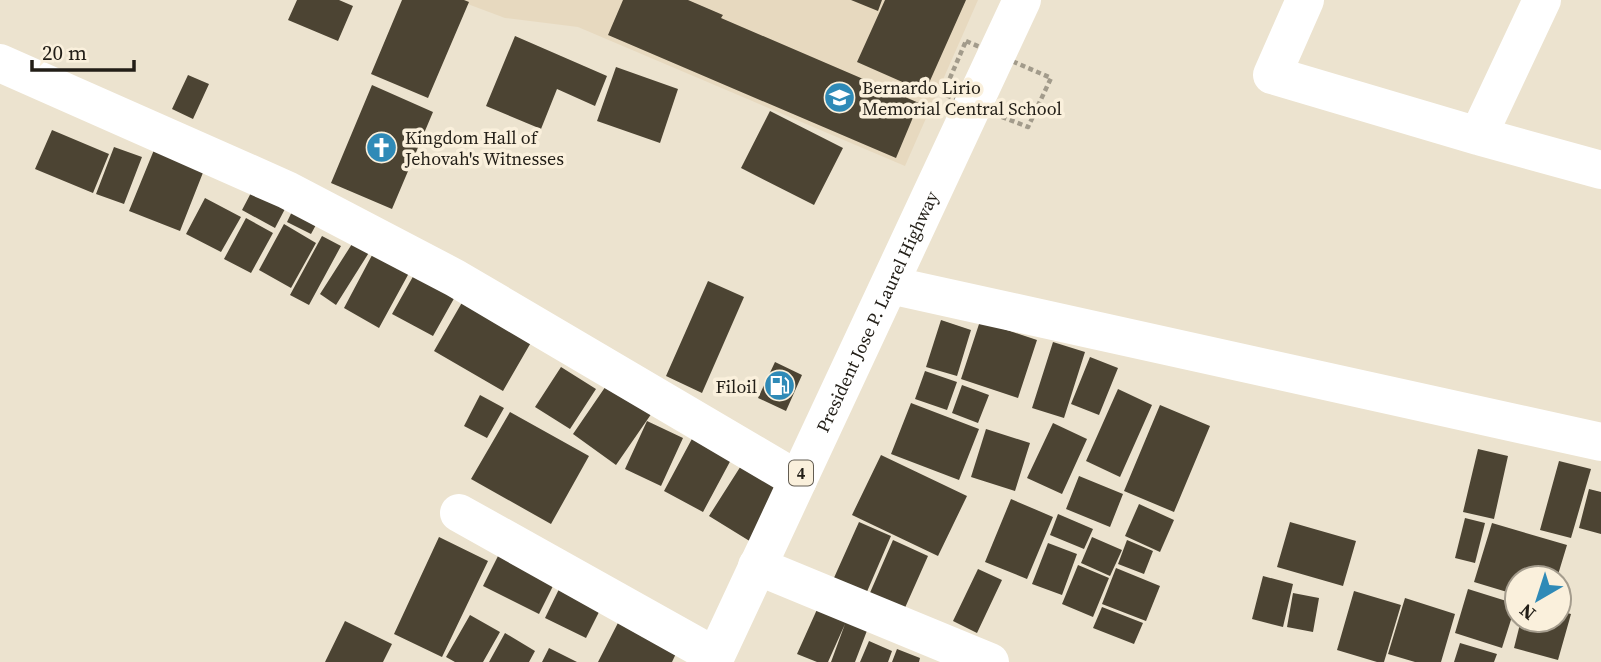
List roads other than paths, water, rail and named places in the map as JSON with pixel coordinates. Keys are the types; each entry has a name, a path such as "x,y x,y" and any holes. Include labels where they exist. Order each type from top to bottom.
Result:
{"main road":[{"name":"President Jose P. Laurel Highway","path":"714,659 1023,0"},
{"path":"1305,0 1272,75 1601,170"},
{"path":"1478,136 1542,0"},
{"path":"0,63 286,190 455,278 798,480"},
{"path":"890,285 1601,442"},
{"path":"459,513 714,659"},
{"path":"757,566 990,662"}],"place":[{"name":"Bernardo Lirio Memorial Central School","path":"839,97"},
{"name":"Kingdom Hall of Jehovah's Witnesses","path":"382,147"},
{"name":"Filoil","path":"780,386"}]}
